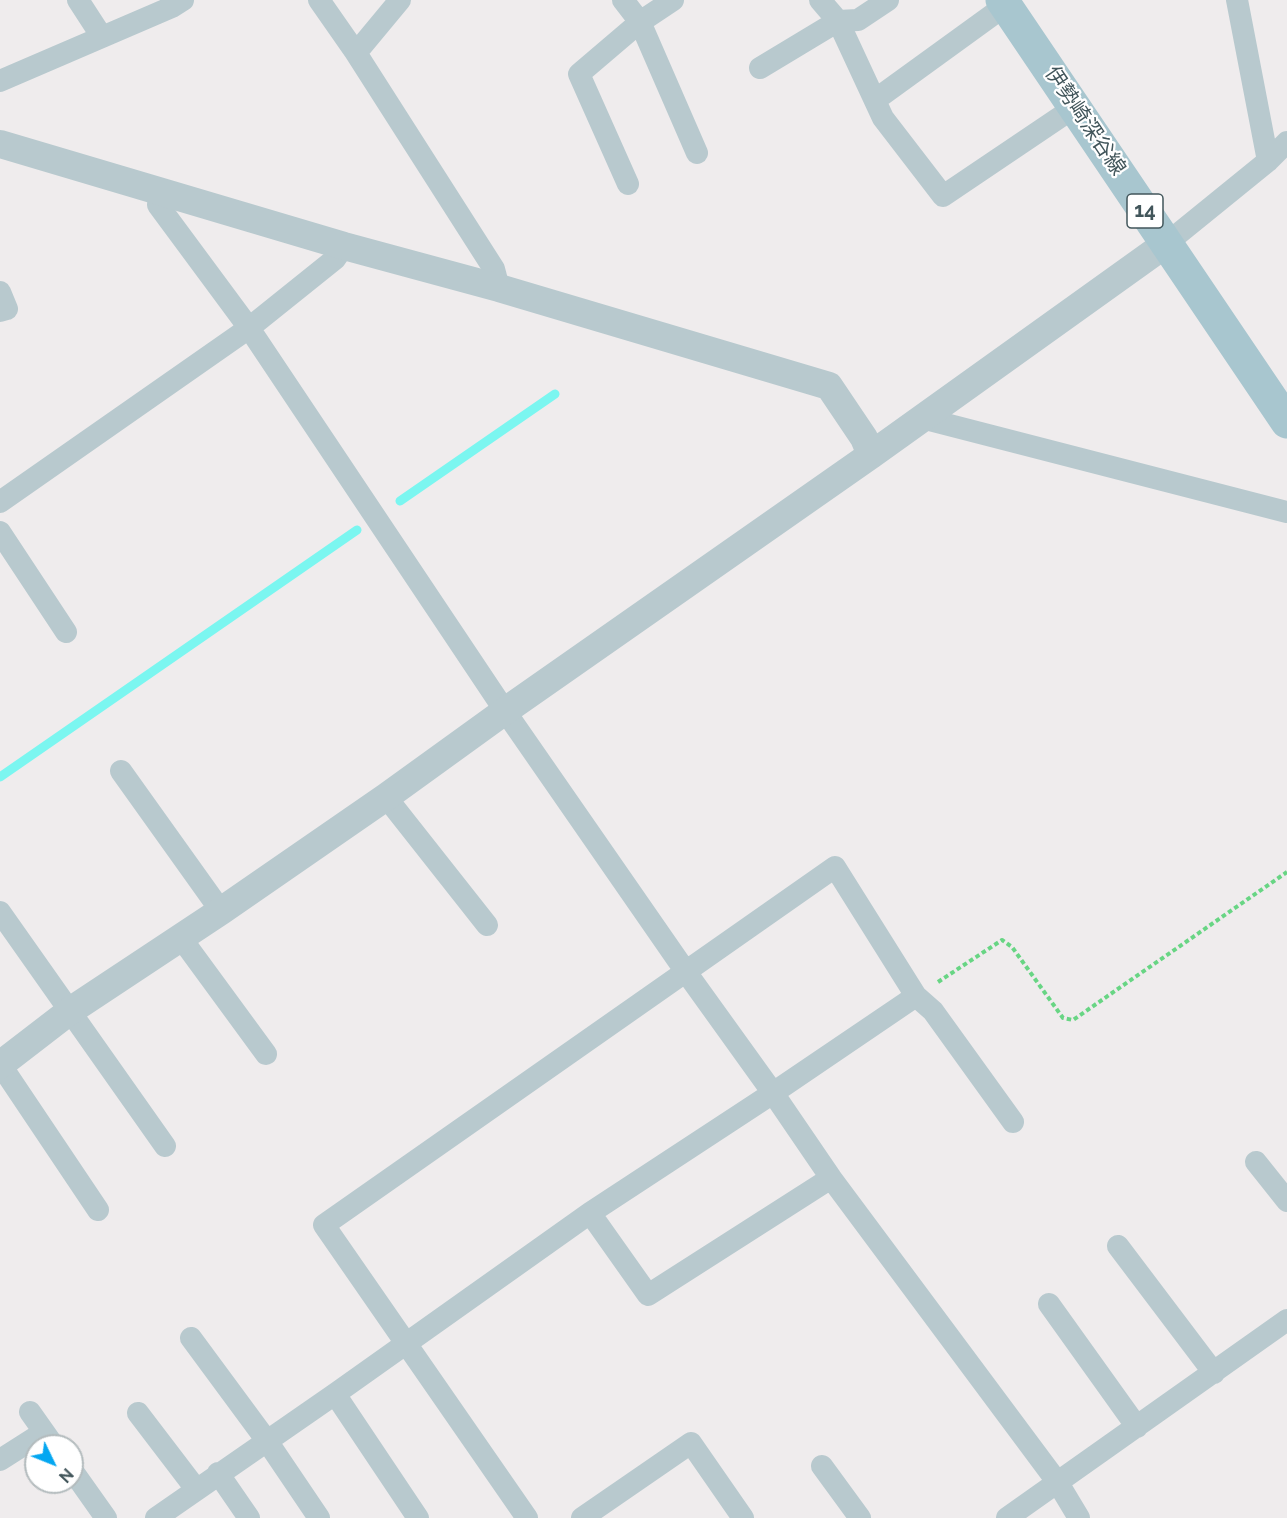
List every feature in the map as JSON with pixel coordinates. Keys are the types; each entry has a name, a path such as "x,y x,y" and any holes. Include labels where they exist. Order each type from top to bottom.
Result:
{"main road":[{"name":"伊勢崎深谷線","path":"1004,3 1287,422"}],"street":[{"path":"78,0 102,37"},
{"path":"0,81 172,7 183,0"},
{"path":"320,0 356,52 495,269 500,288"},
{"path":"356,52 399,0"},
{"path":"622,0 640,22 697,153"},
{"path":"628,184 579,74 640,22 674,0"},
{"path":"820,0 838,21 883,118 943,195 1075,107"},
{"path":"760,68 838,21 858,20 888,0"},
{"path":"1237,0 1268,161"},
{"path":"875,100 1004,3"},
{"path":"98,1210 0,1065 70,1011 221,911 386,797 1167,243 1268,161 1287,142"},
{"path":"0,144 344,246 500,288 829,386 864,438 871,455"},
{"path":"159,192 158,205 249,328 505,711 686,972 831,1178 1058,1483 1079,1518"},
{"path":"0,502 249,328 335,260 344,246"},
{"path":"0,292 7,309 0,311"},
{"path":"922,418 1287,512"},
{"path":"0,532 66,632"},
{"path":"121,771 221,911"},
{"path":"386,797 487,925"},
{"path":"527,1518 324,1226 835,867 916,996 933,1011 1013,1122"},
{"path":"0,912 165,1146"},
{"path":"181,938 267,1054"},
{"path":"156,1518 590,1213 916,996"},
{"path":"1256,1162 1287,1201"},
{"path":"590,1213 648,1295 831,1178"},
{"path":"1118,1246 1214,1373"},
{"path":"1049,1304 1137,1427"},
{"path":"1007,1518 1287,1320"},
{"path":"191,1338 267,1441 319,1518"},
{"path":"335,1394 418,1518"},
{"path":"30,1412 45,1434"},
{"path":"138,1413 196,1489"},
{"path":"582,1518 691,1443 743,1518"},
{"path":"0,1460 24,1450"},
{"path":"822,1466 860,1518"},
{"path":"218,1473 249,1518"},
{"path":"84,1487 106,1518"}],"path":[{"path":"916,996 1002,940 1011,947 1063,1018 1073,1020 1287,872"}],"waterway":[{"path":"400,501 555,394"},
{"path":"0,777 357,530"}]}
